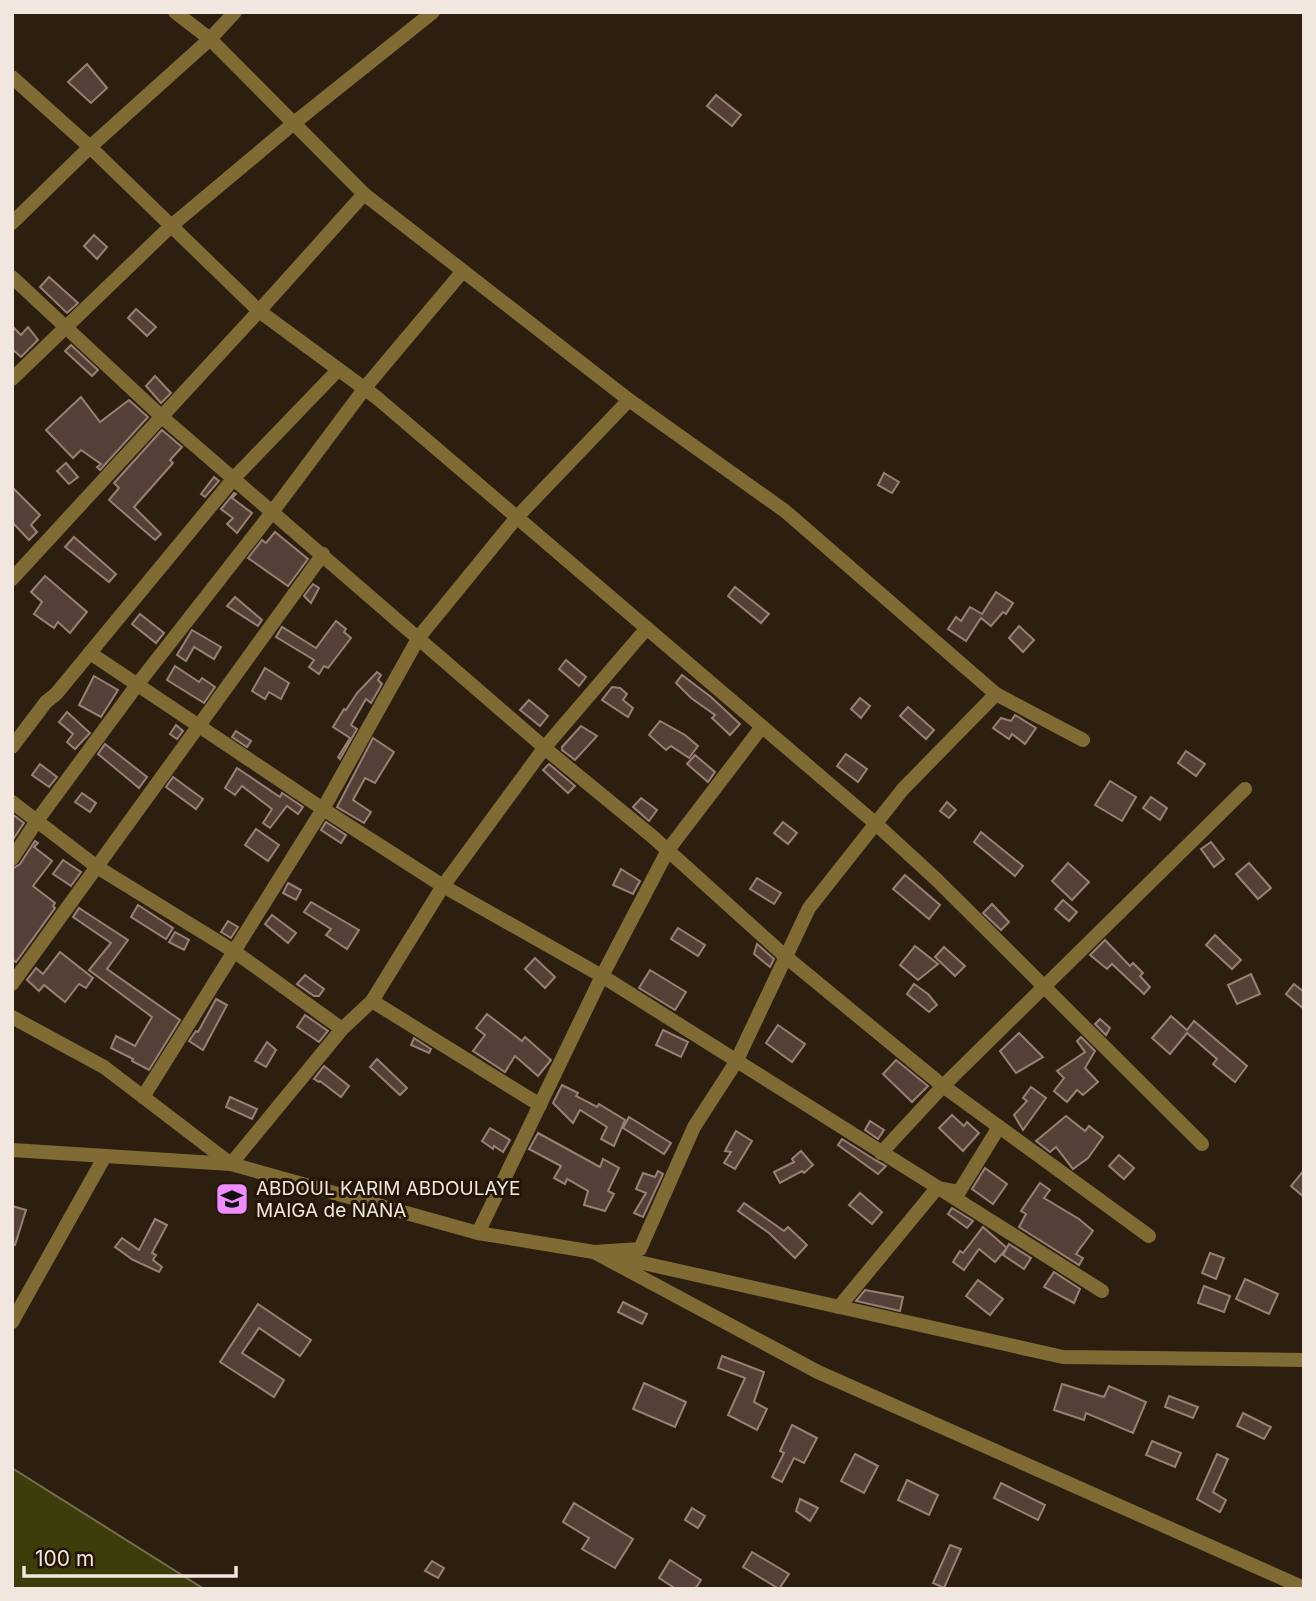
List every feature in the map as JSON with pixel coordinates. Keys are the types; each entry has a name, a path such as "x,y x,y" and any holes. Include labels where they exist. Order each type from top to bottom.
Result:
{"street":[{"path":"175,12 211,39 364,194 629,400 785,511 996,694 1083,740"},
{"path":"12,223 90,147 211,39 235,12"},
{"path":"12,379 171,226 433,12"},
{"path":"12,76 90,147 259,312 364,389 875,823 937,880 1202,1144"},
{"path":"12,579 259,312 364,194"},
{"path":"12,859 137,685 364,389 463,271"},
{"path":"12,277 162,417 668,850 786,957 943,1086 1149,1236"},
{"path":"12,747 46,702 57,694 234,478 338,370"},
{"path":"143,1097 323,809 419,637 517,517 629,400"},
{"path":"12,984 323,554"},
{"path":"231,1164 342,1030 372,1001 443,886 545,747 647,628"},
{"path":"90,653 443,886 602,976 1102,1291"},
{"path":"594,1252 640,1249 694,1127 736,1062 809,908 903,789 996,694"},
{"path":"478,1233 602,976 668,850 761,728"},
{"path":"881,1153 943,1086 1245,789"},
{"path":"12,802 97,867 235,952 342,1030"},
{"path":"372,1001 540,1105"},
{"path":"12,1017 104,1067 231,1164"},
{"path":"937,1188 958,1192 999,1127"},
{"path":"12,1150 231,1164 478,1233 594,1252 1063,1357 1304,1360"},
{"path":"12,1322 105,1156"},
{"path":"839,1307 937,1188"},
{"path":"594,1252 818,1372 1304,1588"}],"shaded area":[{"path":"12,1468 204,1589 12,1589"}],"building":[{"path":"87,64 107,88 91,103 68,82"},
{"path":"716,95 741,115 732,126 707,106"},
{"path":"94,235 107,247 97,259 84,246"},
{"path":"49,277 78,303 67,313 40,287"},
{"path":"136,309 156,327 147,336 128,318"},
{"path":"12,326 21,335 28,327 38,340 21,357 12,349"},
{"path":"71,345 98,370 92,376 65,351"},
{"path":"155,376 171,393 161,403 146,386"},
{"path":"81,397 100,422 129,400 148,417 100,470 97,467 101,464 81,450 73,458 46,430"},
{"path":"162,430 182,447 170,460 173,463 134,507 161,534 155,540 109,500 119,488 114,483"},
{"path":"66,463 78,477 69,484 57,471"},
{"path":"884,473 899,482 892,493 878,485"},
{"path":"214,477 219,481 205,497 201,494"},
{"path":"12,487 40,515 31,525 37,532 29,540 12,522"},
{"path":"234,493 236,494 232,498 252,513 237,533 227,524 233,518 221,509"},
{"path":"275,532 308,559 288,586 248,558 262,540 266,543"},
{"path":"74,537 116,574 109,582 65,547"},
{"path":"45,576 87,612 70,633 58,622 54,628 34,614 42,602 31,592"},
{"path":"313,584 319,588 311,603 304,596"},
{"path":"735,587 769,614 761,623 728,596"},
{"path":"996,592 1013,603 1006,614 1003,612 991,626 981,618 966,641 948,629 956,617 961,621 970,607 982,614"},
{"path":"235,597 262,620 258,626 227,606"},
{"path":"140,614 164,633 156,643 132,624"},
{"path":"336,621 346,629 344,632 351,638 328,668 324,666 319,674 309,667 314,660 276,637 282,627 316,648"},
{"path":"1019,626 1034,640 1023,652 1009,638"},
{"path":"192,630 221,647 214,659 194,647 186,661 177,655"},
{"path":"566,660 586,677 579,686 559,669"},
{"path":"175,666 199,682 202,678 215,687 204,703 167,680"},
{"path":"265,668 289,683 281,699 269,692 265,699 252,691"},
{"path":"377,672 381,675 378,680 382,684 371,703 366,699 351,725 357,729 340,759 338,757 350,738 333,727 344,709 346,710 357,693"},
{"path":"682,675 740,724 730,735 712,718 715,715 676,683"},
{"path":"94,676 118,690 101,717 79,705"},
{"path":"612,687 620,688 627,694 623,700 633,708 628,717 602,700"},
{"path":"860,698 870,706 861,718 851,709"},
{"path":"529,700 548,716 540,726 520,710"},
{"path":"908,707 934,730 926,739 900,716"},
{"path":"67,712 90,733 75,749 67,742 73,734 59,722"},
{"path":"1015,715 1036,728 1025,744 1012,734 1009,739 993,728 1001,718 1011,721"},
{"path":"660,721 698,746 689,758 671,746 666,750 649,735"},
{"path":"176,725 183,731 177,739 170,734"},
{"path":"581,726 597,736 575,760 562,750 562,747"},
{"path":"236,731 251,741 247,747 232,737"},
{"path":"373,738 394,752 375,783 365,778 353,800 371,812 364,823 337,807"},
{"path":"105,744 147,777 139,788 98,754"},
{"path":"1186,751 1205,764 1196,776 1178,763"},
{"path":"846,754 867,769 858,782 837,766"},
{"path":"695,755 715,772 708,782 687,764"},
{"path":"40,764 57,777 49,787 32,775"},
{"path":"549,764 575,786 568,793 543,770"},
{"path":"237,768 280,797 282,793 303,807 298,814 287,806 270,828 263,823 272,809 242,786 235,795 225,788"},
{"path":"173,777 203,799 196,809 166,787"},
{"path":"1110,781 1136,797 1122,821 1095,805"},
{"path":"82,793 96,803 90,812 75,802"},
{"path":"1151,797 1167,808 1160,820 1143,808"},
{"path":"641,798 657,810 649,821 633,807"},
{"path":"947,802 956,810 949,818 940,811"},
{"path":"12,814 24,823 12,841"},
{"path":"326,822 346,835 341,843 321,830"},
{"path":"783,822 797,833 788,844 774,833"},
{"path":"256,829 279,845 268,861 245,845"},
{"path":"981,832 1023,866 1015,876 974,842"},
{"path":"35,841 38,843 34,847 52,861 33,886 55,903 55,908 16,962 12,959 12,869 20,864"},
{"path":"1211,842 1224,859 1214,867 1201,849"},
{"path":"63,860 81,872 71,886 53,874"},
{"path":"1068,863 1089,882 1072,900 1052,881"},
{"path":"1249,863 1271,888 1258,899 1236,874"},
{"path":"621,869 640,881 633,894 613,885"},
{"path":"905,875 940,905 929,919 893,889"},
{"path":"757,878 781,893 774,904 750,889"},
{"path":"288,883 301,890 296,900 283,893"},
{"path":"1063,900 1077,912 1069,921 1055,909"},
{"path":"311,902 359,930 347,949 326,935 331,929 304,912"},
{"path":"992,904 1009,922 1001,930 983,913"},
{"path":"138,905 173,928 166,939 131,917"},
{"path":"79,908 128,940 107,969 180,1020 149,1070 111,1048 116,1036 135,1046 152,1017 89,970 111,943 73,917"},
{"path":"272,915 296,933 288,943 265,924"},
{"path":"228,921 238,927 231,938 221,932"},
{"path":"678,928 705,945 698,956 671,939"},
{"path":"175,932 189,940 184,950 169,942"},
{"path":"1215,935 1241,960 1232,969 1206,945"},
{"path":"1105,940 1130,966 1133,963 1143,973 1140,976 1150,987 1144,994 1112,964 1107,969 1090,955"},
{"path":"757,944 774,959 770,967 754,954"},
{"path":"915,946 938,964 918,980 900,965"},
{"path":"944,947 965,966 955,976 935,957"},
{"path":"60,952 93,978 86,988 79,984 65,1002 44,985 39,991 27,980 36,968 43,974"},
{"path":"535,958 555,977 545,988 525,969"},
{"path":"650,970 686,992 675,1010 639,988"},
{"path":"1251,974 1260,994 1237,1004 1228,985"},
{"path":"305,975 324,989 319,996 314,996 297,984"},
{"path":"914,984 937,1005 929,1012 907,994"},
{"path":"1294,984 1304,992 1304,1009 1286,994"},
{"path":"216,999 227,1005 203,1050 189,1041 196,1031 198,1032"},
{"path":"487,1014 522,1041 525,1037 551,1060 538,1076 515,1056 505,1072 473,1051 485,1035 476,1028"},
{"path":"305,1015 328,1031 319,1042 297,1027"},
{"path":"1171,1016 1187,1030 1194,1021 1247,1066 1235,1082 1213,1064 1217,1059 1187,1033 1170,1054 1152,1038"},
{"path":"1100,1019 1110,1028 1106,1035 1095,1024"},
{"path":"778,1025 805,1044 792,1062 766,1043"},
{"path":"663,1030 688,1042 681,1057 656,1045"},
{"path":"1019,1033 1043,1057 1016,1073 1000,1051"},
{"path":"1081,1037 1095,1051 1085,1068 1098,1082 1083,1095 1077,1090 1067,1102 1054,1091 1064,1078 1057,1071 1085,1052 1077,1041"},
{"path":"414,1038 431,1049 429,1053 411,1045"},
{"path":"267,1042 276,1050 266,1067 255,1061"},
{"path":"377,1059 407,1088 400,1095 370,1067"},
{"path":"896,1060 928,1086 912,1102 883,1074"},
{"path":"324,1066 349,1086 341,1097 314,1079"},
{"path":"562,1085 578,1093 576,1096 597,1107 599,1104 625,1120 614,1146 601,1139 607,1127 580,1110 573,1123 553,1103"},
{"path":"1031,1087 1046,1098 1023,1130 1014,1115 1027,1101 1023,1098"},
{"path":"230,1097 257,1109 252,1119 226,1107"},
{"path":"952,1115 964,1126 967,1122 979,1133 963,1151 939,1128"},
{"path":"1066,1116 1085,1131 1089,1126 1103,1137 1088,1158 1073,1169 1056,1147 1050,1152 1036,1141"},
{"path":"629,1117 671,1143 664,1154 623,1128"},
{"path":"870,1121 884,1130 878,1139 865,1130"},
{"path":"490,1128 510,1140 503,1152 482,1141"},
{"path":"736,1131 752,1141 735,1169 724,1163 731,1152 725,1151"},
{"path":"538,1133 600,1167 603,1159 619,1168 608,1191 614,1194 605,1211 584,1205 588,1191 567,1179 565,1184 554,1178 561,1166 529,1149"},
{"path":"842,1139 886,1166 878,1174 838,1145"},
{"path":"801,1151 813,1165 804,1173 802,1171 780,1183 774,1172 794,1162 792,1159"},
{"path":"1119,1155 1134,1168 1124,1179 1109,1166"},
{"path":"985,1168 1007,1184 993,1204 972,1189"},
{"path":"1304,1170 1304,1197 1291,1186"},
{"path":"658,1171 663,1174 643,1217 634,1213 646,1193 636,1189 643,1173 655,1177"},
{"path":"1040,1183 1050,1190 1044,1198 1079,1219 1093,1231 1076,1254 1083,1258 1079,1265 1019,1227 1026,1214 1021,1211"},
{"path":"860,1193 882,1212 872,1224 849,1205"},
{"path":"744,1203 784,1231 788,1227 807,1245 795,1258 769,1233 738,1211"},
{"path":"12,1206 26,1210 15,1245 12,1244"},
{"path":"952,1208 973,1221 967,1228 948,1214"},
{"path":"155,1219 167,1225 152,1253 156,1255 153,1260 162,1267 159,1272 133,1260 115,1247 122,1238 139,1250"},
{"path":"983,1227 1007,1248 995,1262 979,1249 964,1270 953,1262"},
{"path":"1009,1244 1031,1258 1024,1269 1003,1255"},
{"path":"1210,1253 1224,1258 1216,1279 1202,1273"},
{"path":"1054,1272 1080,1289 1074,1303 1044,1287"},
{"path":"1245,1279 1278,1294 1269,1314 1236,1299"},
{"path":"978,1280 1003,1299 990,1315 966,1296"},
{"path":"1204,1286 1230,1296 1224,1312 1198,1303"},
{"path":"865,1290 903,1297 900,1311 856,1301"},
{"path":"623,1302 647,1314 642,1324 618,1312"},
{"path":"258,1304 311,1340 300,1356 259,1328 242,1353 284,1380 274,1397 220,1362"},
{"path":"722,1356 764,1372 754,1402 767,1409 757,1430 728,1415 745,1378 718,1368"},
{"path":"644,1383 686,1402 675,1427 633,1409"},
{"path":"1062,1384 1104,1397 1109,1386 1146,1402 1133,1433 1086,1413 1084,1420 1054,1410"},
{"path":"1169,1396 1198,1407 1193,1418 1165,1407"},
{"path":"1243,1413 1271,1427 1264,1439 1237,1426"},
{"path":"792,1425 817,1438 804,1463 794,1458 782,1482 772,1477 784,1453 780,1451"},
{"path":"1152,1441 1181,1453 1175,1467 1146,1455"},
{"path":"855,1454 878,1466 864,1493 841,1481"},
{"path":"1217,1454 1228,1459 1213,1492 1226,1500 1220,1512 1197,1499"},
{"path":"907,1480 938,1495 929,1515 898,1500"},
{"path":"1001,1483 1045,1505 1038,1520 994,1498"},
{"path":"800,1499 818,1508 810,1521 796,1511"},
{"path":"574,1503 633,1539 615,1568 582,1549 589,1538 563,1522"},
{"path":"692,1508 705,1516 698,1528 685,1520"},
{"path":"950,1545 961,1549 944,1588 933,1583"},
{"path":"752,1552 789,1574 779,1589 743,1567"},
{"path":"670,1560 701,1580 695,1589 676,1589 659,1578"},
{"path":"432,1561 444,1568 438,1578 425,1571"}],"place":[{"name":"ABDOUL KARIM ABDOULAYE MAIGA de NANA","path":"232,1199"}]}
